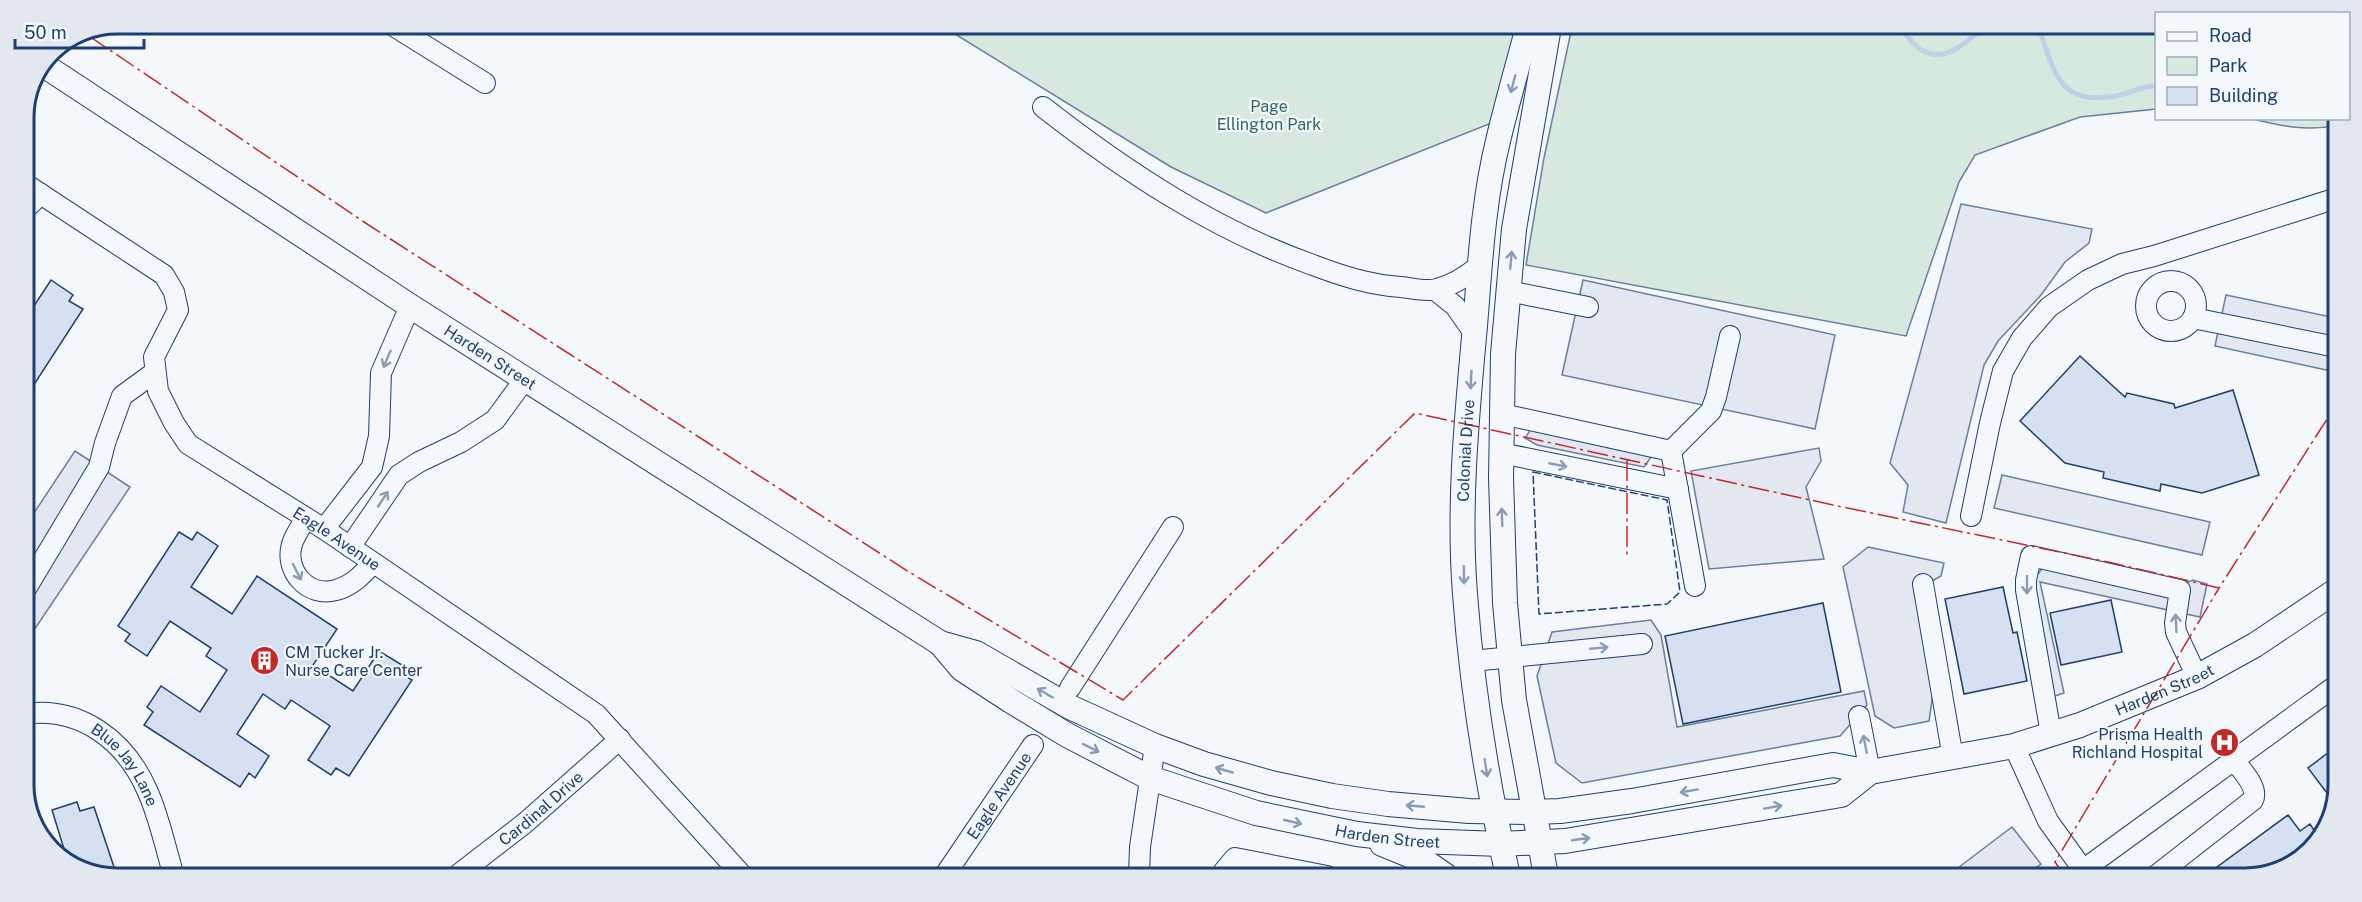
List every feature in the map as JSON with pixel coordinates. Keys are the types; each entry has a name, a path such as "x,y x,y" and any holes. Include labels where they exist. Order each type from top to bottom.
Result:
{"main road":[{"name":"Colonial Drive","path":"1500,868 1501,844 1478,718 1465,593 1464,474 1487,198 1497,142 1526,34"},
{"name":"Colonial Drive","path":"1544,868 1514,700 1505,603 1501,453 1503,354 1514,229 1548,34"},
{"name":"Harden Street","path":"51,70 410,306 940,643 962,669 1011,701 1067,735 1150,778 1256,813 1357,834 1417,841 1501,844 1539,843 1633,831 1841,795 1870,772"},
{"name":"Harden Street","path":"940,643 976,652 1070,707 1155,746 1204,764 1271,783 1332,796 1388,804 1494,813 1533,812 1560,811 1632,801 1833,765 1870,772 2014,746 2145,700 2197,677 2255,645 2328,596"},
{"path":"1357,834 1439,868"}],"street":[{"path":"406,34 485,83"},
{"path":"1043,107 1202,216 1259,245 1342,276 1377,285 1435,290 1462,280 1480,265"},
{"name":"Eagle Avenue","path":"34,190 164,275 174,292 178,310 153,357 155,372 158,391 174,423 189,444 324,529 596,714 736,868"},
{"path":"34,200 41,194"},
{"path":"1971,516 2003,371 2022,338 2049,307 2069,291 2122,264 2327,201"},
{"path":"2154,256 2162,282"},
{"path":"2177,281 2190,290 2196,304 2193,318 2180,329 2163,330 2150,319 2146,302 2149,294 2162,282 2177,281"},
{"path":"1435,290 1455,306 1474,333"},
{"path":"1508,291 1588,307"},
{"path":"324,529 372,467 379,436 381,373 410,306"},
{"path":"2193,318 2327,345"},
{"path":"1671,451 1711,411 1731,336"},
{"path":"35,574 99,467 122,396 155,372"},
{"path":"350,547 399,475 461,442 495,420 525,379"},
{"path":"1502,414 1671,451"},
{"path":"1671,451 1695,586"},
{"path":"1501,453 1678,489"},
{"path":"305,519 292,544 291,558 294,572 303,584 318,592 336,591 351,584 373,563"},
{"path":"1072,684 1173,527"},
{"path":"2051,734 2026,590 2031,556 2180,590 2175,623 2176,632 2197,677"},
{"path":"1923,584 1953,758"},
{"path":"1472,661 1642,644"},
{"path":"2095,868 2234,760 2328,691"},
{"name":"Blue Jay Lane","path":"35,714 63,714 99,729 126,754 147,790 171,868"},
{"path":"1859,716 1870,772"},
{"name":"Cardinal Drive","path":"467,868 525,822 620,739"},
{"name":"Eagle Avenue","path":"950,868 1033,745"},
{"path":"1139,868 1140,847 1155,746"},
{"path":"2014,746 2048,821 2081,868"},
{"path":"2166,868 2253,800 2254,789 2234,760"},
{"path":"1227,868 1235,858 1269,868"}],"green space":[{"name":"Page Ellington Park","path":"955,34 1524,34 1504,118 1266,213 1171,167"},
{"path":"1571,34 2155,34 2155,109 2080,117 1975,155 1959,182 1906,336 1526,265 1544,158"},
{"path":"2257,120 2327,120 2327,127 2284,126"}],"shaded area":[{"path":"1961,204 2092,229 2089,243 2065,262 2041,295 1998,341 1984,365 1946,523 1903,512 1908,485 1890,463"},
{"path":"1583,280 1835,335 1815,429 1562,375"},
{"path":"2226,295 2327,316 2327,370 2215,346"},
{"path":"1533,426 1654,453 1644,467 1537,445 1525,438"},
{"path":"1819,448 1821,461 1806,487 1824,559 1709,569 1691,471"},
{"path":"75,451 130,487 35,629 35,512"},
{"path":"2002,475 2210,522 2202,555 1994,508"},
{"path":"1868,547 1944,563 1941,576 1915,591 1934,686 1929,721 1894,728 1875,716 1843,567"},
{"path":"2043,567 2160,595 2193,580 2207,584 2200,617 2040,582 2064,693 2052,697 2030,585"},
{"path":"1651,620 1661,635 1677,727 1864,691 1867,705 1840,736 1582,783 1556,763 1537,676 1552,632"},
{"path":"2012,827 2041,864 2036,868 1958,868"}],"building":[{"path":"51,280 73,295 69,301 83,309 34,384 34,305"},
{"path":"2080,356 2125,397 2127,393 2174,404 2175,408 2233,390 2259,475 2202,493 2161,484 2160,491 2103,478 2104,472 2065,463 2020,421"},
{"name":"CM Tucker Jr. Nurse Care Center","path":"179,532 192,540 197,532 218,546 191,587 232,614 257,576 337,629 313,665 353,691 379,651 402,665 398,671 412,680 349,776 336,768 331,775 308,760 330,726 291,700 285,709 263,694 237,734 269,756 255,778 249,773 240,787 144,725 153,712 147,707 161,686 200,712 227,670 206,656 211,648 170,621 147,656 125,641 130,634 118,626"},
{"path":"2003,587 2013,633 2017,632 2027,681 1964,694 1945,599"},
{"path":"2111,600 2122,652 2061,665 2050,613"},
{"path":"1823,603 1841,692 1683,724 1665,636"},
{"path":"2328,753 2327,793 2308,768"},
{"path":"77,802 80,811 94,807 114,868 91,863 63,847 52,810"},
{"path":"2288,815 2300,831 2310,824 2314,830 2299,847 2271,863 2244,868 2216,868"}],"waterway":[{"path":"1905,34 1920,49 1937,55 1954,50 1976,34"},
{"path":"2041,34 2057,75 2073,93 2085,97 2101,98 2155,86"}],"fence":[{"path":"1533,472 1667,500 1680,592 1667,604 1539,614 1533,472"}],"power":[{"path":"93,39 364,222 909,572 1123,700 1415,413 2219,588 2327,418"},
{"path":"1627,460 1627,555"},
{"path":"2059,868 2055,862 2219,588"}],"place":[{"name":"CM Tucker Jr. Nurse Care Center","path":"264,661"},
{"name":"Prisma Health Richland Hospital","path":"2224,743"}]}
